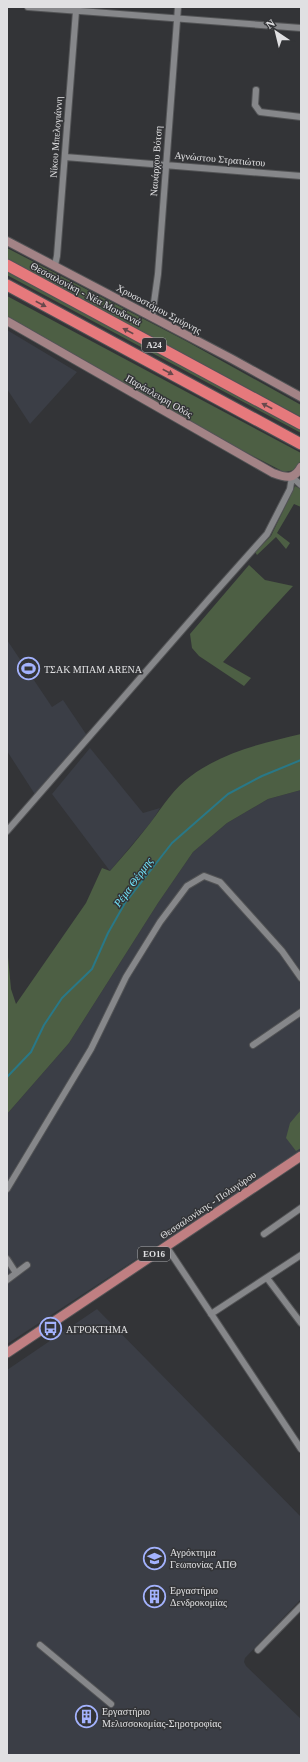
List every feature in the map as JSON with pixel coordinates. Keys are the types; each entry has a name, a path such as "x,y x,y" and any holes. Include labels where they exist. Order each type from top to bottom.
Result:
{"highway":[{"name":"Θεσσαλονίκη - Νέα Μουδανιά","path":"7,266 301,424"},
{"name":"Α24","path":"7,285 301,444"}],"main road":[{"name":"Θεσσαλονίκης - Πολυγύρου","path":"7,1353 166,1246 300,1159"}],"street":[{"path":"28,7 301,28"},
{"name":"Ναυάρχου Βότση","path":"152,317 158,274 178,7"},
{"name":"Νίκου Μπελογιάννη","path":"55,265 57,256 76,11"},
{"path":"256,90 255,105 260,112 301,117"},
{"name":"Αγνώστου Στρατιώτου","path":"65,157 301,176"},
{"name":"Χρυσοστόμου Σμύρνης","path":"7,241 55,265 301,397"},
{"name":"Παράπλευρη Οδός","path":"7,321 266,469 281,476 292,477 301,484"},
{"path":"7,832 267,534 290,489 292,477 295,476 301,467"},
{"path":"7,1189 91,1049 126,977 160,922 187,886 195,880 204,876 220,882 282,951 301,978"},
{"path":"253,1045 301,1012"},
{"path":"264,1234 301,1208"},
{"path":"166,1246 301,1449"},
{"path":"211,1314 301,1255"},
{"path":"7,1259 16,1273"},
{"path":"7,1280 27,1265"},
{"path":"267,1278 301,1323"},
{"path":"258,1650 301,1606"},
{"path":"40,1645 111,1704"}],"shaded area":[{"path":"7,330 77,372 30,424 7,389"},
{"path":"7,640 52,707 63,700 88,737 36,796 7,751"},
{"path":"90,748 143,813 160,808 152,821 110,871 52,794"},
{"path":"301,790 301,1151 7,1344 7,1114 69,1043 158,903 193,852 227,823 268,799"},
{"name":"Αγρόκτημα Γεωπονίας ΑΠΘ","path":"97,1309 301,1517 301,1599 245,1658 244,1662 246,1666 301,1719 301,1755 7,1755 7,1370"}],"green space":[{"path":"7,248 186,341 301,405 301,417 7,259"},
{"path":"7,270 301,428 301,433 7,275"},
{"path":"7,296 301,453 301,460 295,470 284,472 218,438 7,318"},
{"path":"295,486 301,489 301,507 294,504 277,533 290,543 286,549 276,537 257,555 255,552 271,536"},
{"path":"249,565 265,580 293,586 223,662 251,678 244,686 199,656 192,648 190,634"},
{"path":"301,734 301,790 268,799 227,823 193,852 158,903 69,1043 7,1114 7,946 11,989 16,1004 86,903 102,868 110,871 141,835 179,786 203,768 244,749"},
{"path":"301,1110 301,1148 296,1151 286,1138 290,1123"}],"waterway":[{"name":"Ρέμα Θέρμης","path":"7,1077 31,1052 44,1025 62,998 92,969 108,933 125,903 172,843 228,794 262,776 301,760"}],"place":[{"name":"ΤΣΑΚ ΜΠΑΜ ARENA","path":"29,669"},
{"name":"ΑΓΡΟΚΤΗΜΑ","path":"50,1329"},
{"name":"Αγρόκτημα Γεωπονίας ΑΠΘ","path":"154,1558"},
{"name":"Εργαστήριο Δενδροκομίας","path":"155,1596"},
{"name":"Εργαστήριο Μελισσοκομίας-Σηροτροφίας","path":"86,1717"}]}
